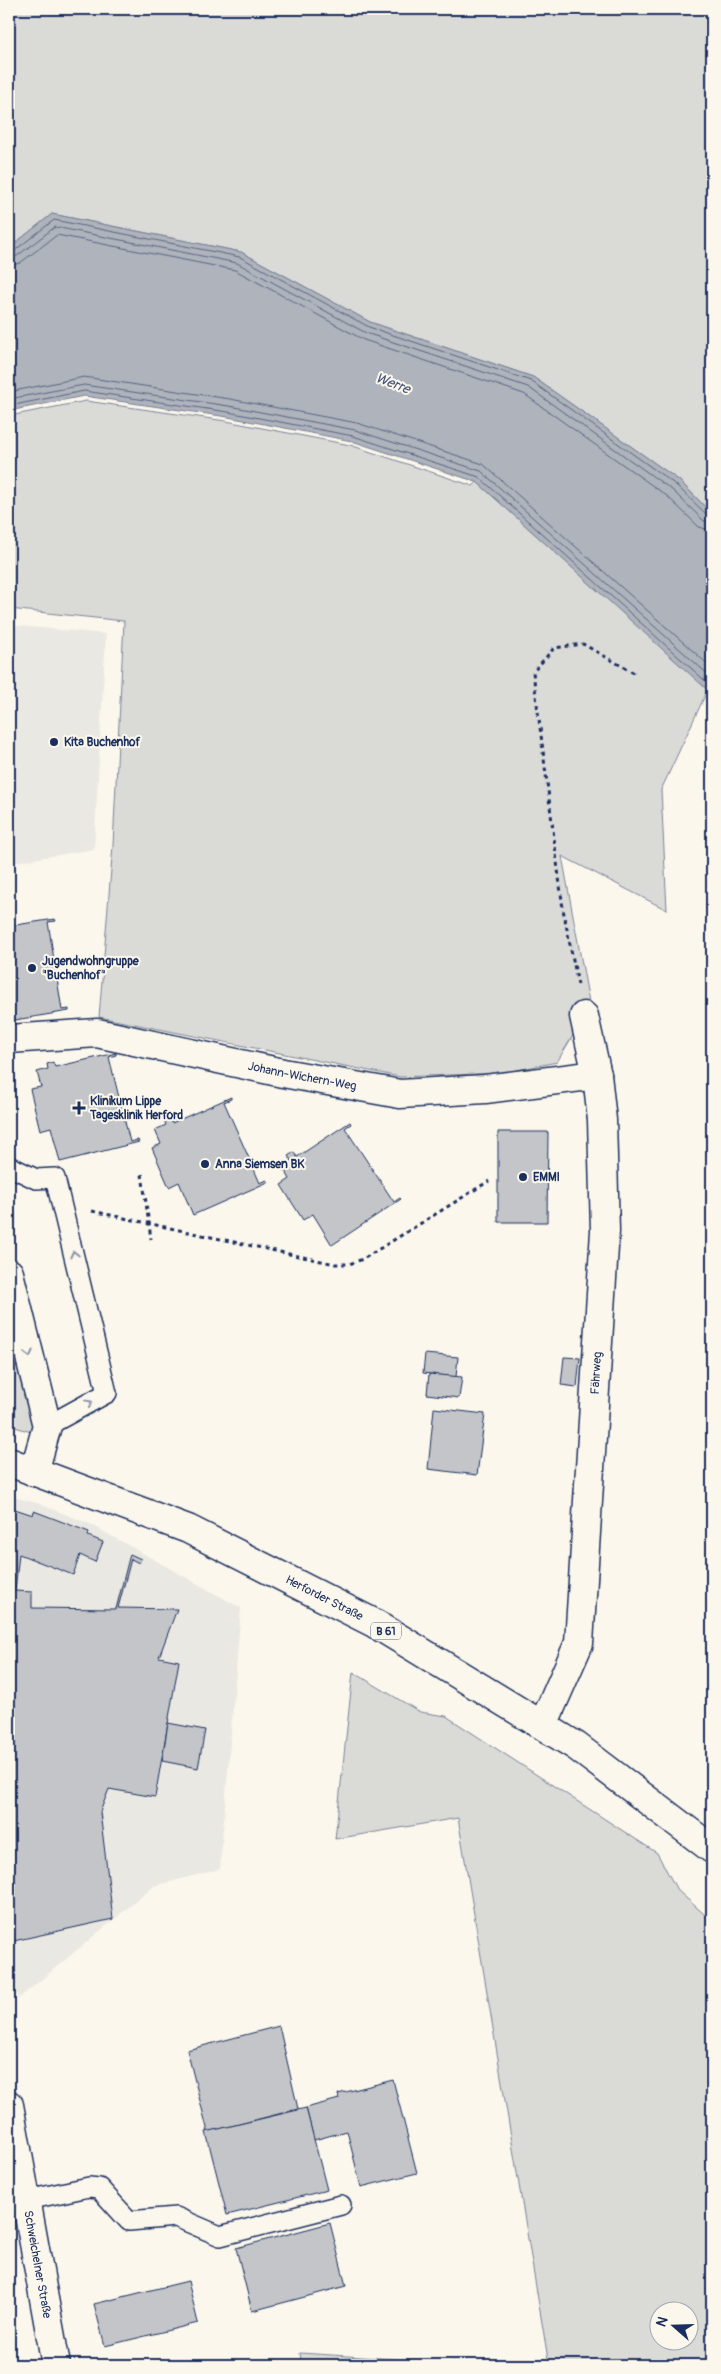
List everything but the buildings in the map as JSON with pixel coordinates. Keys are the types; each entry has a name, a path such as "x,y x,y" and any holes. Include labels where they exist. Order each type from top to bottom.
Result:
{"street":[{"name":"Fährweg","path":"543,1725 578,1643 605,1231 602,1120 597,1075 584,1016"},
{"name":"Johann-Wichern-Weg","path":"9,1039 97,1033 283,1073 400,1094 485,1089 597,1075"},
{"path":"9,1273 47,1426 34,1472"},
{"name":"Herforder Straße","path":"9,1462 188,1529 374,1623 576,1746 712,1850"},
{"name":"Schweichelner Straße","path":"9,2105 56,2365"}],"lane":[{"path":"9,1166 36,1179 56,1178 107,1393 47,1426"},
{"path":"27,2200 89,2187 98,2188 129,2221 176,2217 220,2236 341,2205"}],"path":[{"path":"584,1016 563,909 533,672 554,648 583,644 634,673"},
{"path":"142,1174 151,1239"},
{"path":"62,1203 149,1224 335,1264 349,1264 363,1259 489,1181"}],"shaded area":[{"path":"9,9 712,9 712,514 680,481 533,377 370,322 241,252 52,214 9,248"},
{"path":"86,401 226,421 350,445 473,486 477,482 708,689 661,790 667,910 562,856 590,1007 557,1062 502,1073 400,1077 99,1017 113,845 124,621 9,609 9,416"},
{"name":"Kita Buchenhof","path":"9,625 106,634 94,849 9,863"},
{"path":"9,1326 34,1433 9,1425"},
{"path":"9,1496 37,1503 90,1524 241,1608 220,1869 154,1886 18,1999 9,1955"},
{"path":"353,1672 420,1712 446,1716 657,1853 677,1890 712,1921 712,2365 549,2365 458,1818 335,1839"},
{"path":"300,2353 487,2365 302,2365"}],"water":[{"name":"Werre","path":"52,214 241,252 370,322 533,377 680,481 712,514 712,694 477,482 352,441 228,417 84,396 9,411 9,248"}],"place":[{"name":"Kita Buchenhof","path":"54,742"},
{"name":"Jugendwohngruppe \"Buchenhof\"","path":"32,968"},
{"name":"Klinikum Lippe Tagesklinik Herford","path":"79,1108"},
{"name":"Anna Siemsen BK","path":"205,1164"},
{"name":"EMMI","path":"523,1177"}]}
